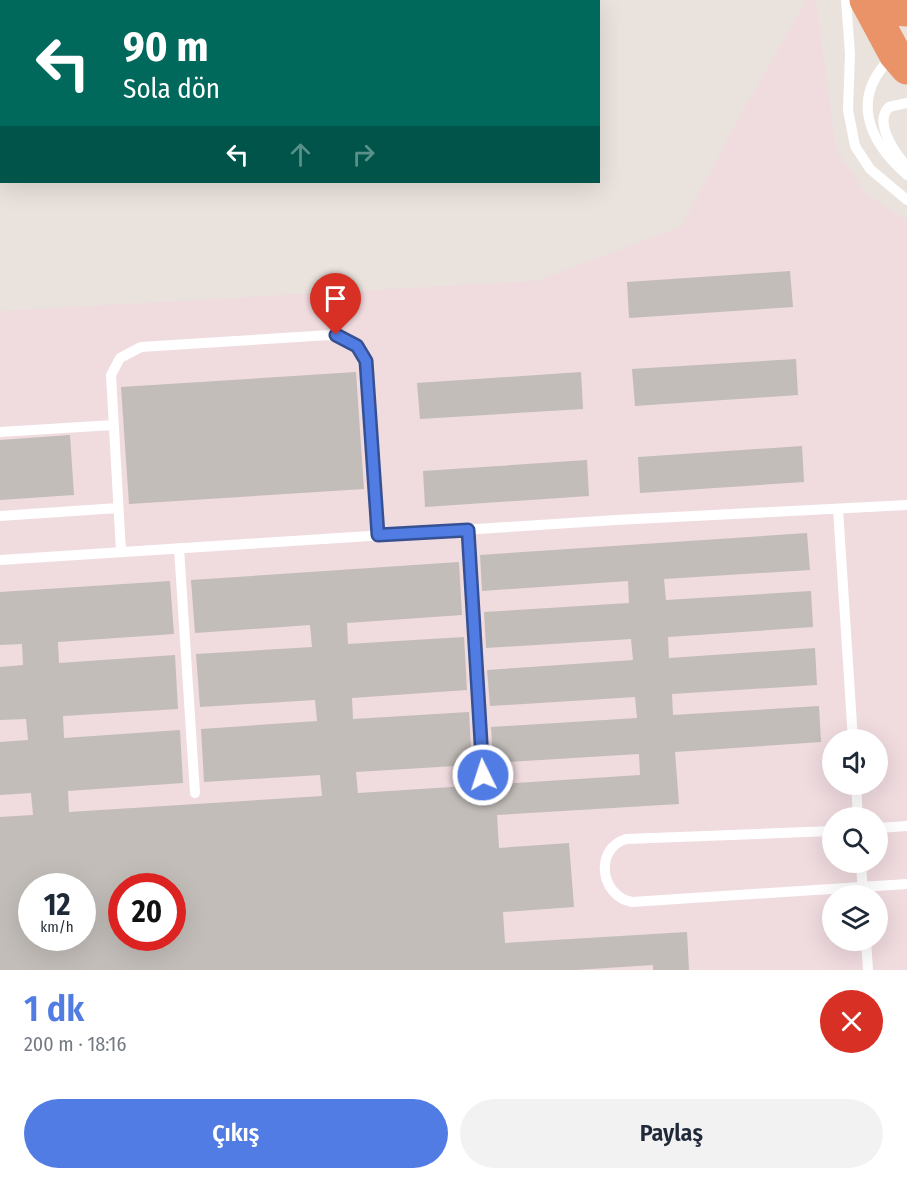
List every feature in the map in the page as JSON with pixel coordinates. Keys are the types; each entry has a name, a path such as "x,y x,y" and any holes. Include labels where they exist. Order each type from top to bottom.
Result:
{"highway":[{"path":"866,0 903,56"},
{"path":"880,0 895,9 907,10"}],"lane":[{"path":"846,0 850,54 848,110 855,146 870,169 907,200"},
{"path":"903,56 875,80 868,96 868,112 876,144 907,175"},
{"path":"907,103 889,107 883,120 886,134 907,167"},
{"path":"121,552 111,375 116,363 129,351 141,347 342,336 357,346 366,361 378,535"},
{"path":"0,432 113,425"},
{"path":"0,560 378,535 907,505"},
{"path":"0,516 118,508"},
{"path":"838,509 852,729"},
{"path":"468,530 483,775"},
{"path":"179,548 195,794"},
{"path":"888,827 907,826"},
{"path":"822,831 626,839 615,843 606,857 607,884 614,895 632,902 822,893"},
{"path":"888,887 907,884"},
{"path":"867,951 868,970"}],"shaded area":[{"path":"807,0 816,0 836,149 867,195 907,220 907,970 0,970 0,311 536,281 681,227 740,116"}],"building":[{"path":"790,271 793,307 629,318 627,282"},
{"path":"796,359 798,395 635,406 632,369"},
{"path":"356,372 364,489 129,504 121,387"},
{"path":"581,372 583,409 420,419 417,383"},
{"path":"70,435 74,495 0,500 0,440"},
{"path":"802,446 804,482 640,493 638,457"},
{"path":"587,460 589,496 425,507 423,471"},
{"path":"807,533 810,570 664,579 666,600 811,591 813,627 668,637 669,658 815,648 817,685 672,694 673,715 819,706 821,742 675,752 679,804 497,815 499,848 569,843 574,907 503,912 505,943 687,932 689,970 653,970 653,965 575,970 0,970 0,817 33,815 31,793 0,795 0,742 28,740 26,719 0,720 0,667 23,665 22,644 0,645 0,592 170,581 174,634 58,642 59,663 175,655 178,709 63,716 64,738 180,730 183,783 68,791 69,812 322,796 320,775 204,782 201,729 317,721 315,700 200,707 196,654 312,647 310,625 195,633 191,580 459,562 462,615 347,623 348,644 464,637 467,690 352,698 353,719 469,712 472,765 356,772 358,793 640,775 639,754 493,763 491,727 637,718 635,697 490,706 487,670 633,660 631,639 486,648 484,612 629,603 628,581 482,591 480,555"}],"route":[{"path":"336,335 353,342 366,361 378,535 468,530 483,775"}]}
